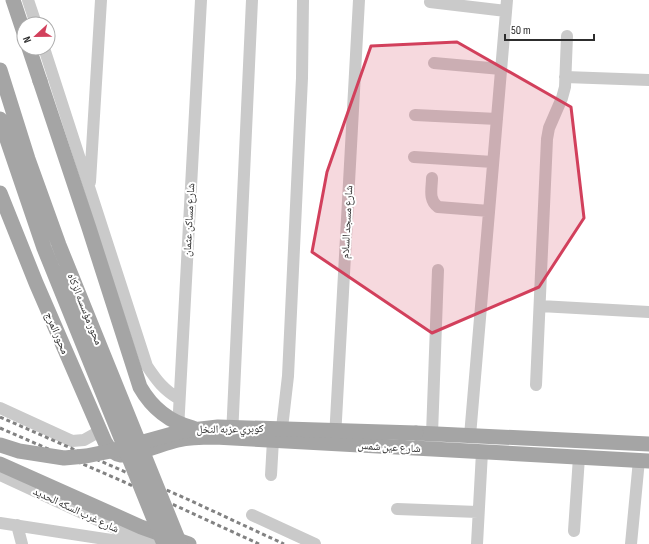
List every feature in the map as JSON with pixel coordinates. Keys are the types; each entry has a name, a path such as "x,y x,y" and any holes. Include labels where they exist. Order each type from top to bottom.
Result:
{"main road":[{"path":"13,0 18,16"},
{"path":"32,56 140,387 150,402 163,415 184,426 196,429"},
{"name":"محور مؤسسه الزكاه","path":"0,70 28,158 59,245 180,544"},
{"name":"محور مؤسسه الزكاه","path":"0,119 44,248 164,544"},
{"name":"محور المرج","path":"0,193 36,283 105,442 111,451 121,455 132,454"},
{"name":"كوبري عزبه النخل","path":"0,445 19,451 64,458 86,456 110,451 183,431 196,429 236,427 282,428 416,434"},
{"name":"شارع عين شمس","path":"416,434 649,444"},
{"name":"شارع عين شمس","path":"132,454 177,440 196,437 644,461"},
{"path":"0,464 142,527 189,544"}],"street":[{"path":"28,0 33,16"},
{"path":"90,189 101,0"},
{"name":"شارع مساكن عثمان","path":"177,440 201,0"},
{"path":"232,438 252,0"},
{"path":"282,428 288,376 302,86 303,0"},
{"name":"شارع مسجد السلام","path":"335,444 359,0"},
{"path":"430,2 507,6 470,436"},
{"path":"536,385 547,139 551,122 562,98 565,77 567,36"},
{"path":"47,56 147,366 156,380 166,391 179,398"},
{"path":"434,63 501,69"},
{"path":"565,77 649,80"},
{"path":"415,115 497,119"},
{"path":"414,157 493,162"},
{"path":"432,178 431,196 434,204 438,207 489,211"},
{"path":"432,434 438,270"},
{"path":"540,306 649,312"},
{"path":"0,408 72,441 84,440 100,431"},
{"path":"271,475 273,440"},
{"path":"477,544 482,452"},
{"path":"574,531 579,457"},
{"path":"631,544 644,461"},
{"name":"شارع غرب السكه الحديد","path":"0,475 130,540 153,544"},
{"path":"397,509 478,512"},
{"path":"252,515 315,544"},
{"path":"0,522 85,540 130,540"},
{"path":"17,525 22,544"}],"highlighted area":[{"path":"457,42 571,107 584,218 539,287 432,333 312,252 327,172 371,46"}],"railway":[{"path":"0,417 187,499 284,544"},
{"path":"0,428 122,481 259,544"}]}
